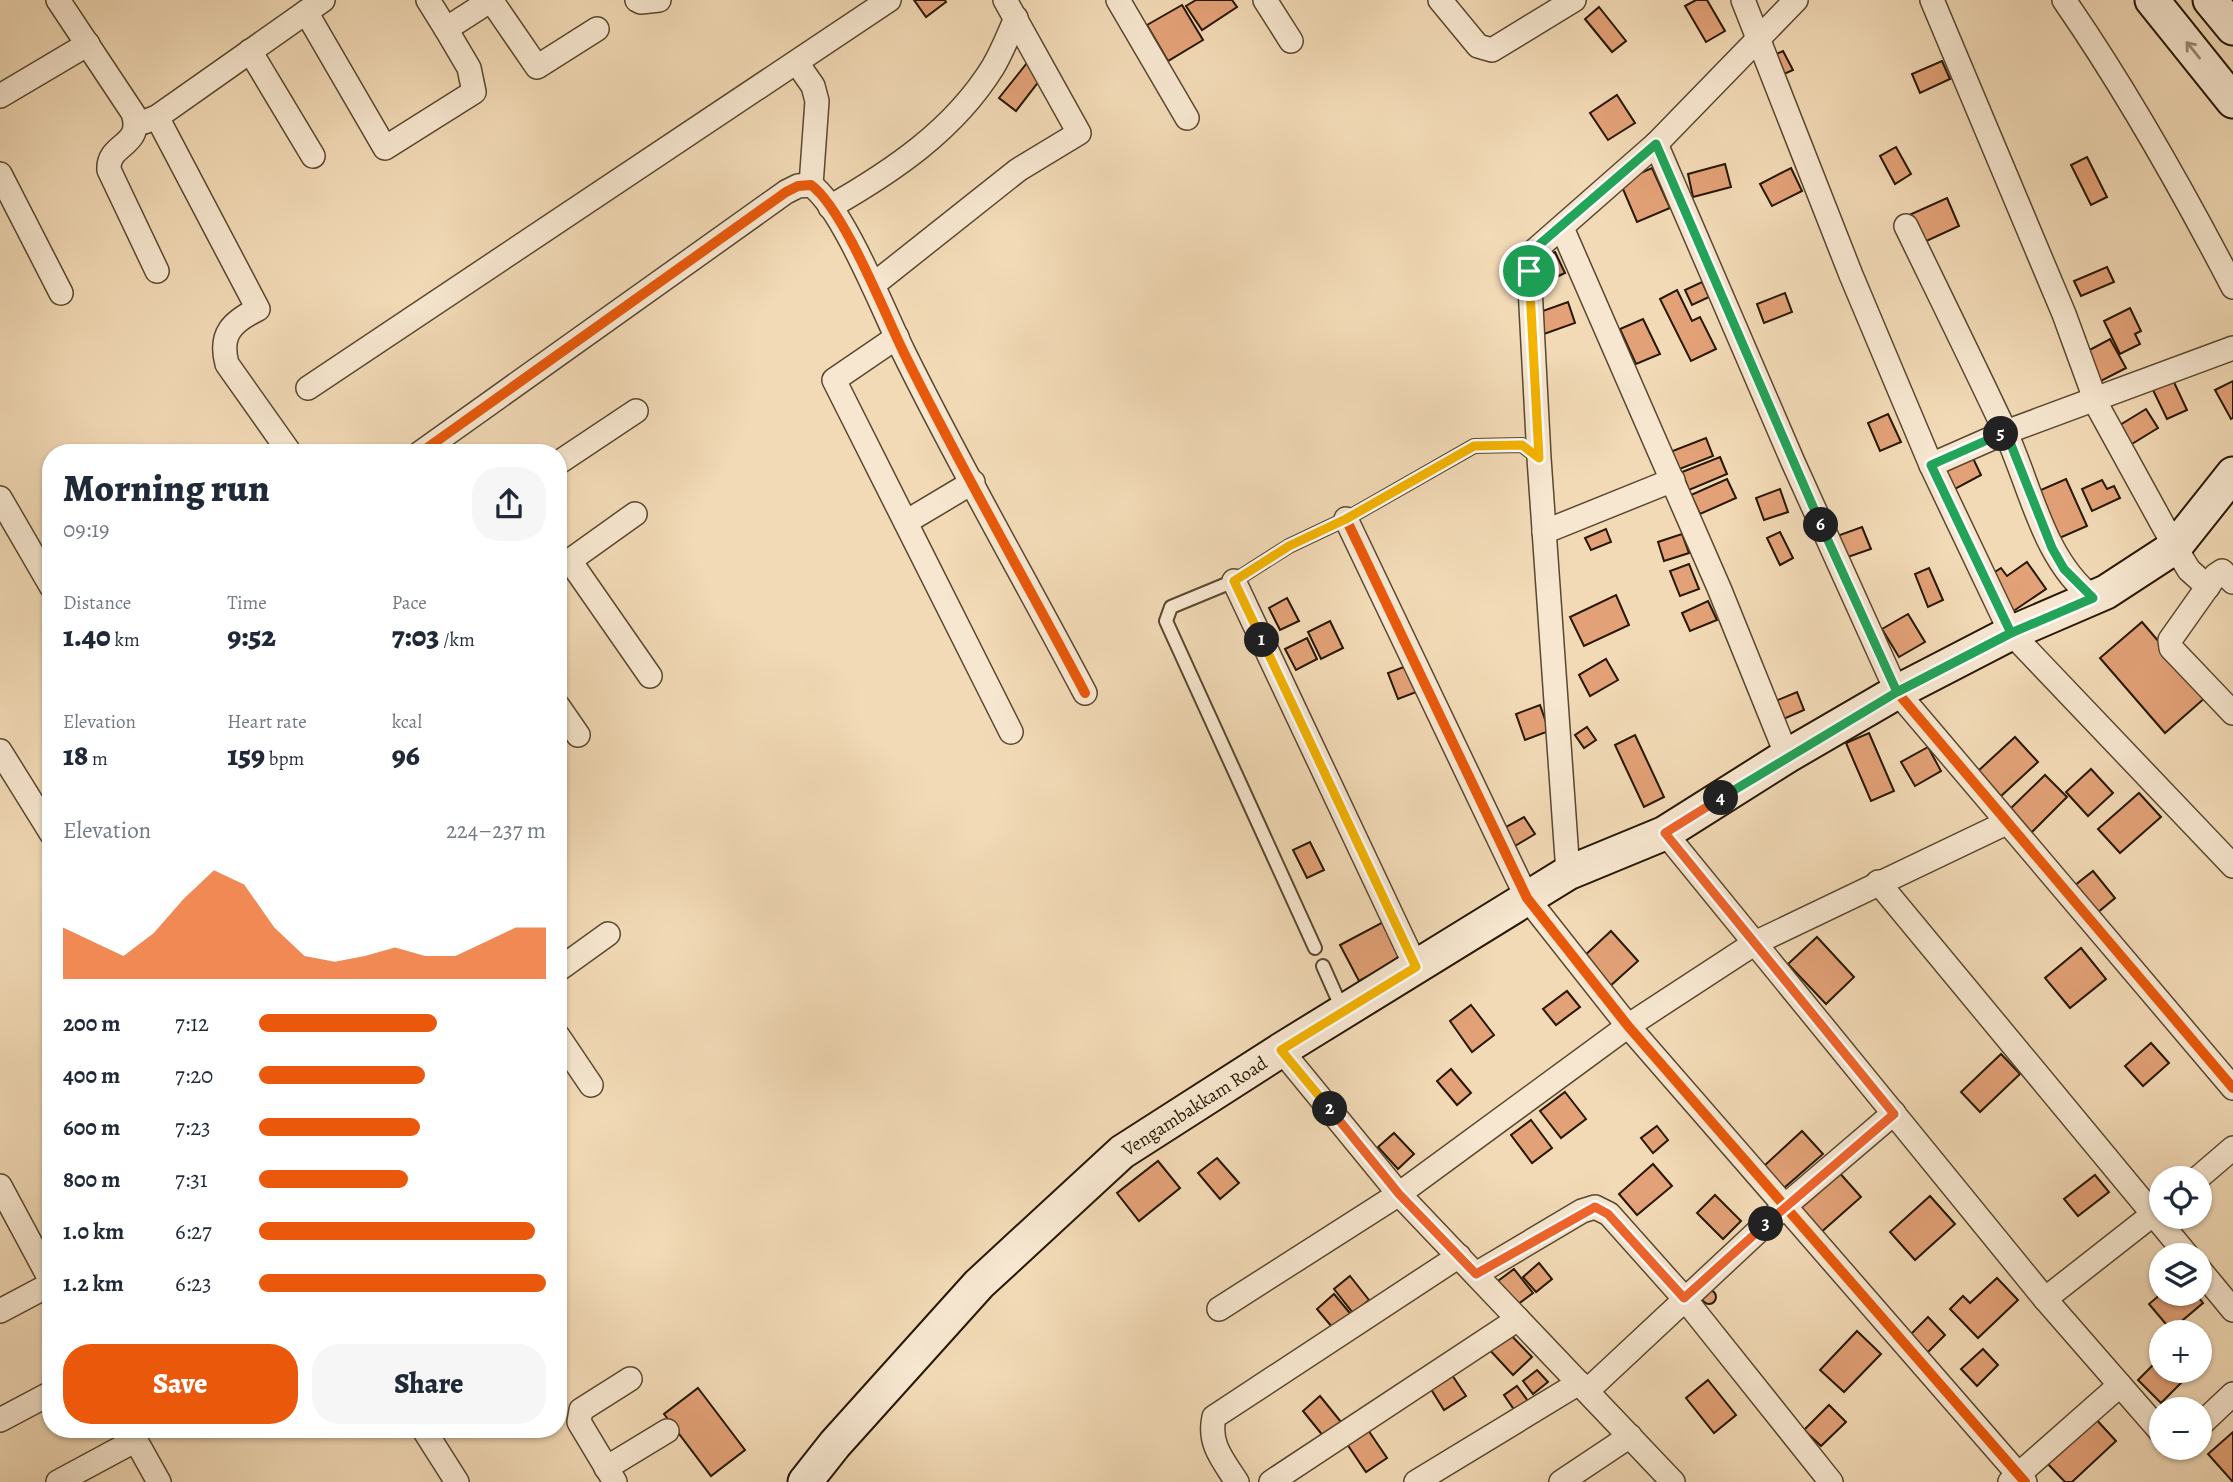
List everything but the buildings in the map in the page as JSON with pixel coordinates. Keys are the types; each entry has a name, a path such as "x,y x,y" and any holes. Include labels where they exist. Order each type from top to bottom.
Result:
{"main road":[{"path":"2152,0 2233,101"},
{"path":"2210,0 2233,28"},
{"name":"Vengambakkam Road","path":"805,1482 835,1444 979,1284 1122,1152 1281,1050 1569,873 1665,833 1787,756 1897,692 2011,633 2093,598 2175,547 2233,474"}],"street":[{"path":"58,0 133,113 147,121 258,309 242,317 228,334 223,346 227,364 284,444"},
{"path":"157,271 109,170 112,155 147,121 315,6 385,148 474,92 469,68 428,0"},
{"path":"446,29 491,0 537,67 597,29"},
{"path":"637,0 659,0"},
{"path":"309,388 890,0"},
{"path":"1118,0 1187,118"},
{"path":"1265,0 1292,41"},
{"path":"1440,0 1478,46 1492,50 1574,0"},
{"path":"1743,0 1851,275 1931,465 2011,633 2233,866"},
{"path":"1569,873 1563,837 1561,740 1539,458 1529,271 1533,252 1656,144 1796,0"},
{"path":"1932,0 2064,314 2096,400 2175,547 2189,570 2207,587"},
{"path":"2064,0 2088,34 2190,206 2233,287"},
{"path":"830,207 894,170 956,115 993,67 1011,9"},
{"path":"873,285 1018,170 1079,133 1011,9"},
{"path":"0,96 88,44"},
{"path":"250,51 313,156"},
{"path":"797,63 813,86 817,101 811,185"},
{"path":"1656,144 1793,462 1897,692 2233,1088"},
{"path":"0,174 61,293"},
{"path":"811,185 821,192 873,285 897,337 1085,693"},
{"path":"432,444 786,192 811,185"},
{"path":"1906,226 2006,432 2052,548 2064,569 2093,598"},
{"path":"1562,228 1673,480 1787,756"},
{"path":"897,337 834,380 1011,732"},
{"path":"1931,465 2006,432 2233,348"},
{"path":"567,457 636,411"},
{"path":"1544,532 1673,480"},
{"path":"906,522 973,482"},
{"path":"0,498 42,570"},
{"path":"567,563 635,514"},
{"path":"1346,519 1527,898 1628,1026 2018,1480 2120,1385"},
{"path":"567,569 650,676"},
{"path":"2233,582 2222,571 2207,587 2171,640 2171,648 2233,713"},
{"path":"1234,581 1416,967"},
{"path":"567,719 578,735"},
{"path":"0,751 42,819"},
{"path":"1219,1309 1399,1194 1628,1026 1755,943 2006,822"},
{"path":"1665,833 2045,1299 2149,1418"},
{"path":"1878,882 2149,1203"},
{"path":"567,964 608,934"},
{"path":"567,1049 591,1084"},
{"path":"1281,1050 1399,1194 1673,1482"},
{"path":"1416,1482 1583,1387 1785,1206 1894,1114"},
{"path":"2212,1166 2233,1148"},
{"path":"3,1199 42,1267"},
{"path":"1476,1274 1595,1207 1608,1214 1684,1298 1831,1482"},
{"path":"2045,1299 2149,1218"},
{"path":"1237,1482 1215,1448 1211,1432 1214,1417 1459,1256"},
{"path":"2212,1285 2233,1310"},
{"path":"0,1311 42,1288"},
{"path":"1271,1482 1518,1319"},
{"path":"630,1379 581,1410 578,1415 579,1422 611,1475 667,1431"},
{"path":"2212,1414 2233,1394"},
{"path":"0,1420 42,1398"},
{"path":"1562,1482 1630,1436"},
{"path":"58,1482 128,1438"},
{"path":"135,1438 159,1482"},
{"path":"429,1438 457,1482"}],"lane":[{"path":"1315,948 1166,621 1171,607 1234,581 1289,546 1346,519 1474,446 1522,445 1539,458"},
{"path":"1323,966 1344,1011"}],"cycle path":[{"path":"1656,144 1793,462 1897,692 2233,1088"},
{"path":"433,444 786,192 798,186 811,185 823,197 849,237 925,394 1085,693"},
{"path":"1346,519 1527,898 1628,1026 2025,1482"}],"route":[{"path":"1529,271 1533,252 1540,244 1562,228 1656,144 1793,462 1897,692 1954,663 2011,633 2093,598 2077,586 2052,548 2006,432 1931,465 2011,633 1897,692 1787,756 1665,833 1894,1114 1785,1206 1684,1298 1608,1214 1595,1207 1583,1211 1476,1274 1399,1194 1281,1050 1416,967 1234,581 1289,546 1346,519 1474,446 1522,445 1539,458 1529,271"}]}
